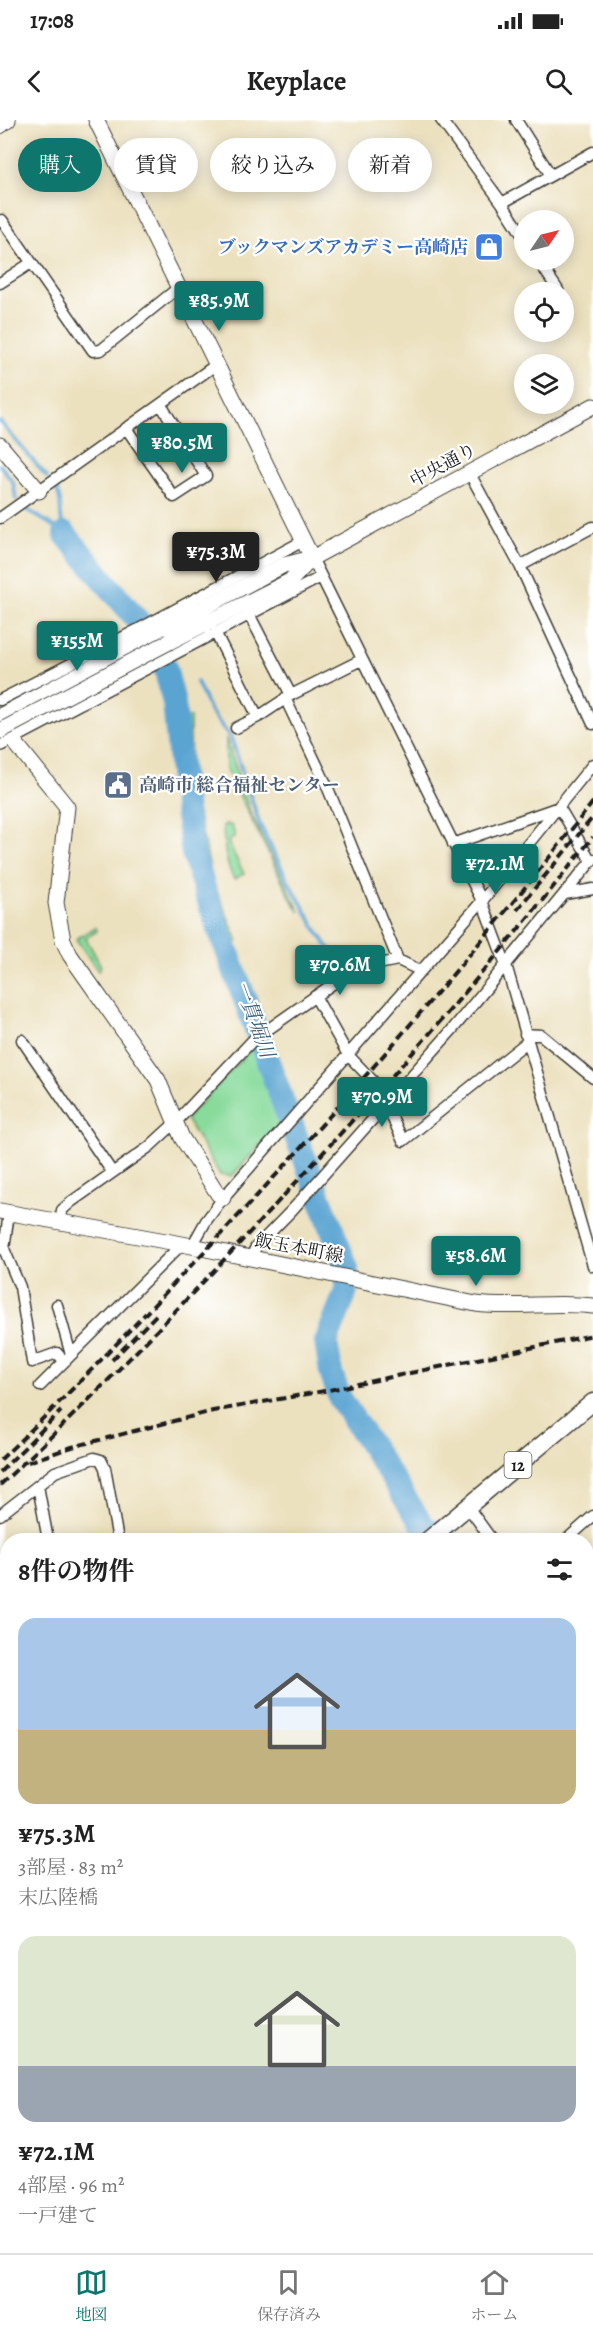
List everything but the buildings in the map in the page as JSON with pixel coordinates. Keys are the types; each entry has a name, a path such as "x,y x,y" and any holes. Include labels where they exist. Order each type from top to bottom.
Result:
{"main road":[{"name":"12","path":"438,1533 593,1402"}],"street":[{"path":"96,120 482,901 506,965 593,1266"},
{"path":"441,120 514,222"},
{"path":"516,120 550,174"},
{"path":"502,203 550,174 593,152"},
{"path":"0,222 2,220 93,351 101,350 178,288"},
{"path":"0,283 31,263"},
{"path":"0,518 217,364"},
{"path":"126,428 174,497 206,476 161,405"},
{"name":"中央通り","path":"162,638 290,581 312,558 593,406"},
{"path":"0,445 39,491"},
{"path":"470,472 520,566 593,724"},
{"path":"520,566 593,527"},
{"path":"0,731 162,638 303,541"},
{"path":"0,716 162,638 215,632 321,577"},
{"path":"249,614 327,786 398,960"},
{"path":"0,700 137,630 162,638"},
{"path":"215,632 258,717"},
{"path":"7,742 156,663 162,638"},
{"path":"236,728 258,717 288,697 362,660"},
{"path":"0,724 7,742 67,807 56,903 63,940 70,955 158,1080 171,1108 174,1124 218,1194 223,1198"},
{"path":"40,1386 187,1245 223,1198 482,901 593,764"},
{"path":"453,844 559,807"},
{"path":"250,1259 256,1247 452,1030 592,860 559,807"},
{"path":"565,894 593,889"},
{"path":"61,1221 62,1210 70,1202 149,1147 264,1031 354,969 398,960 421,971"},
{"path":"315,996 348,1055 388,1101 403,1141 526,1038 541,1035 593,1078"},
{"path":"22,1040 112,1172"},
{"path":"4,1212 4,1249 20,1287 32,1362 57,1353 68,1358"},
{"name":"飯玉本町線","path":"4,1212 187,1245 455,1300 496,1306 593,1306"},
{"path":"57,1305 68,1358"},
{"path":"0,1515 55,1472 94,1458 101,1460 105,1468 117,1533"},
{"path":"38,1486 47,1533"},
{"path":"468,1508 487,1533"},
{"path":"574,1533 593,1516"}],"green space":[{"path":"186,717 190,717 191,784 213,881 238,941 230,947 197,853 188,781"},
{"path":"226,738 250,812 300,912 292,901 226,768"},
{"path":"226,824 232,826 235,836 228,842 244,874 234,879 226,853 223,826"},
{"path":"95,927 97,931 86,938 101,966 98,971 76,939"},
{"path":"251,1049 255,1049 282,1121 232,1176 220,1175 186,1119"}],"waterway":[{"path":"0,422 47,477"},
{"name":"一貫堀川","path":"0,465 13,482 16,499"},
{"path":"54,485 59,497 61,522 65,534"},
{"name":"一貫堀川","path":"24,508 65,533"},
{"name":"一貫堀川","path":"65,534 139,622 165,667 174,703 183,792 193,853 287,1113 347,1268 346,1291 326,1342 331,1373 340,1398 423,1526 435,1533"},
{"path":"197,682 210,711 231,738 260,825 287,879 319,934 342,966"}],"railway":[{"path":"0,1460 138,1322 342,1103 445,984 593,802"},
{"path":"517,910 593,817"},
{"path":"0,1485 141,1347 317,1159 478,978 593,837"},
{"path":"112,1360 158,1313"},
{"path":"28,1462 72,1447 213,1411 324,1391 593,1335"},
{"path":"0,1472 61,1411"}],"place":[{"name":"ブックマンズアカデミー高崎店","path":"489,247"},
{"name":"高崎市 総合福祉センター","path":"118,785"}]}
